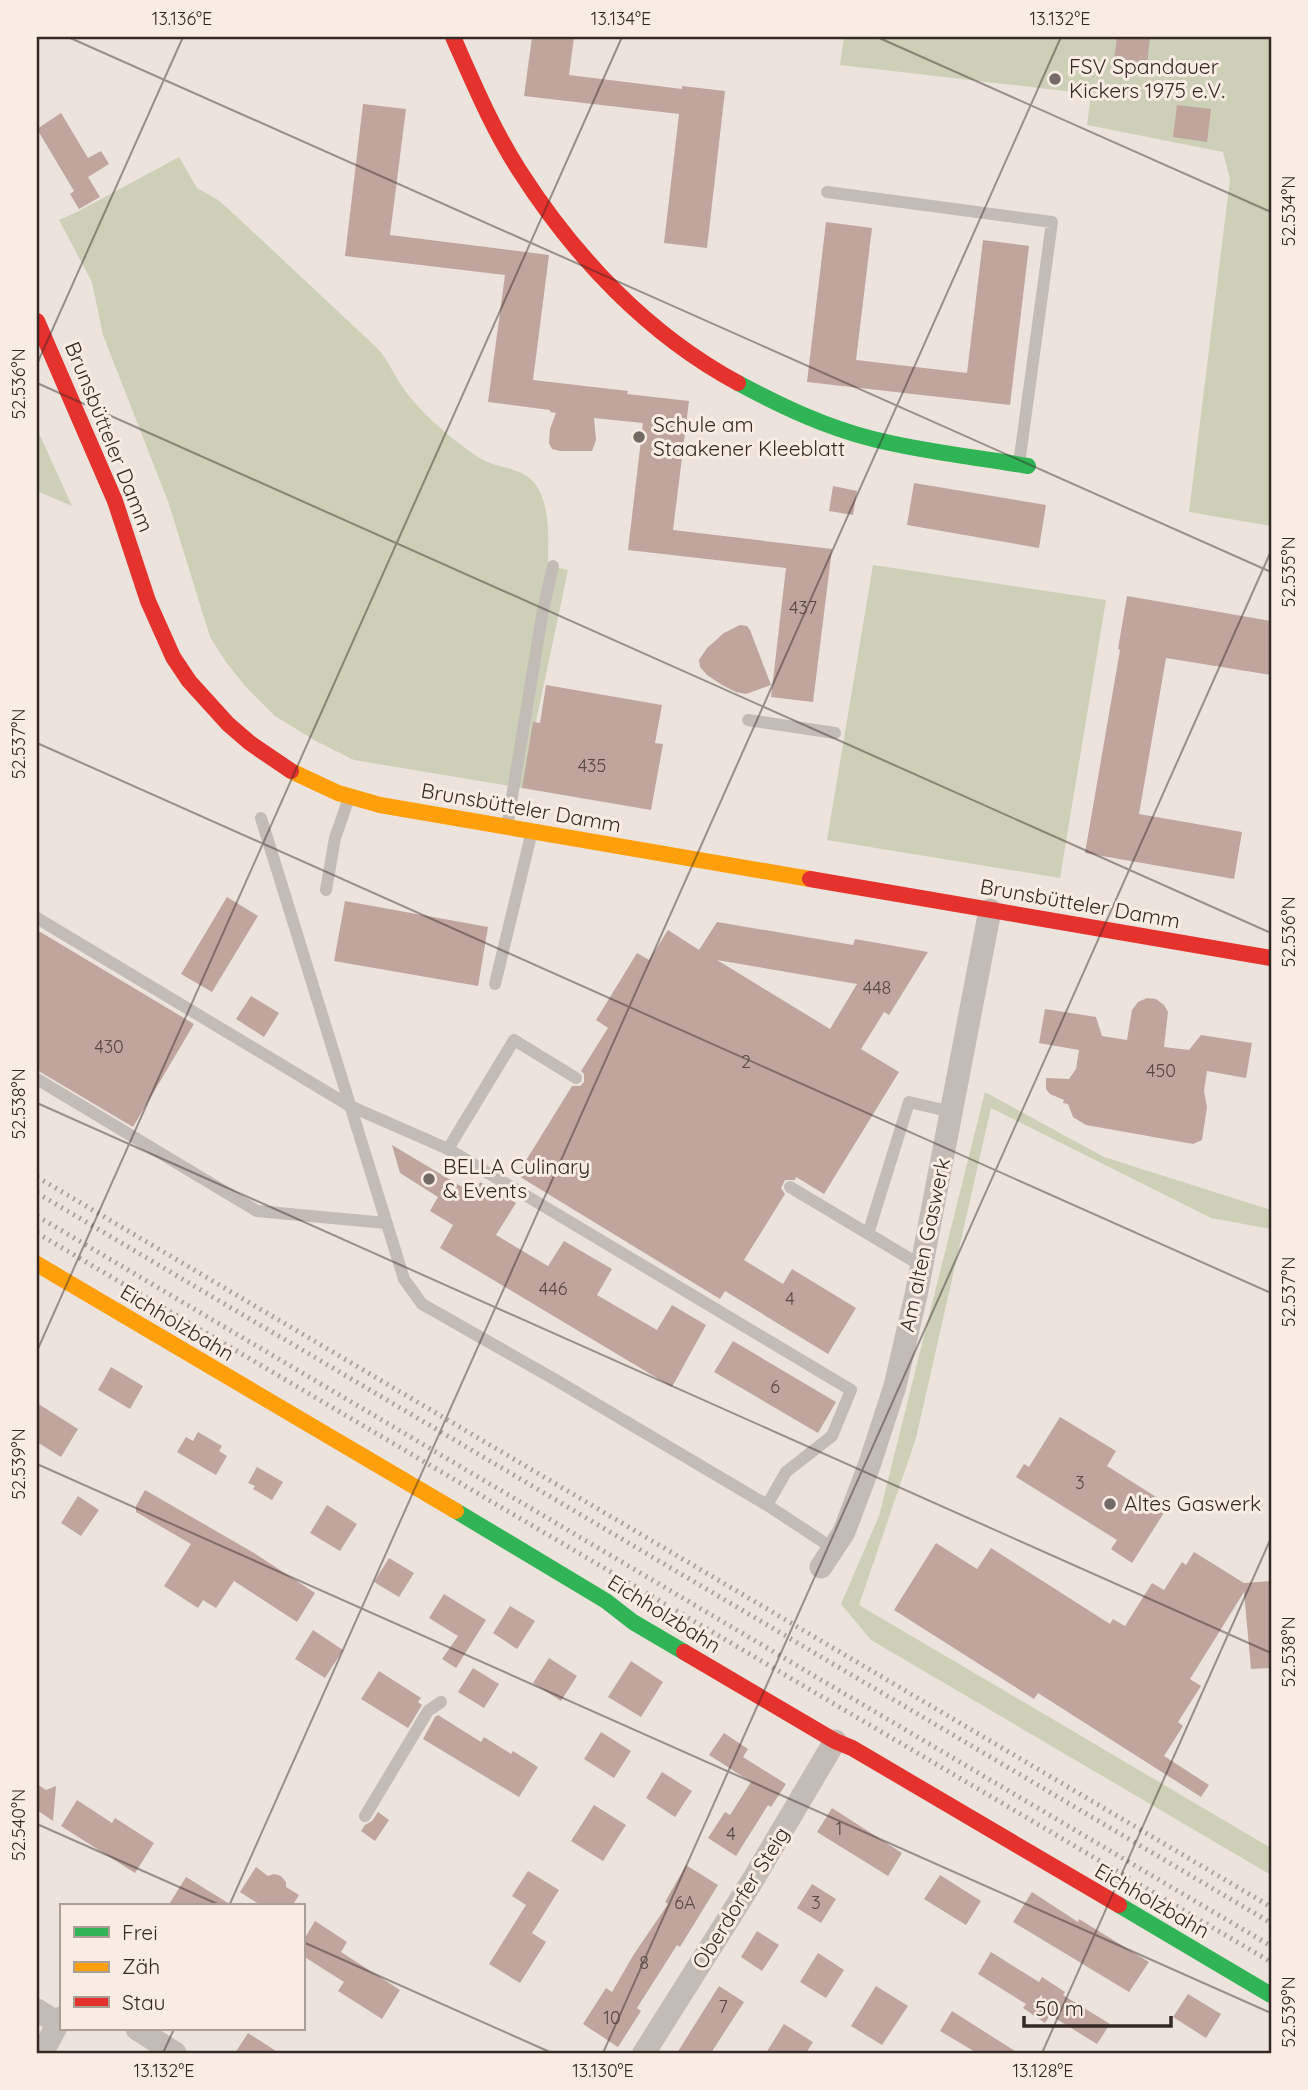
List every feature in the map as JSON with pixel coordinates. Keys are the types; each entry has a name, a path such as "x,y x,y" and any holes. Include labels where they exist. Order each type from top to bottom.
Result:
{"street":[{"path":"453,37 491,123 531,190 595,271 655,329 744,389 794,413 889,443 1023,465"},
{"name":"Brunsbütteler Damm","path":"37,321 118,508 143,589 161,633 180,668 205,702 233,730 291,772 326,789 380,805 1271,958"},
{"name":"Am alten Gaswerk","path":"828,1558 844,1532 895,1386 922,1266 990,910"},
{"name":"Eichholzbahn","path":"37,1264 606,1601 633,1622 1271,1995"},
{"name":"Oberdorfer Steig","path":"644,2053 751,1883 835,1741"},
{"path":"37,2010 60,2020 42,2053"},
{"path":"139,2030 174,2053"}],"lane":[{"path":"827,192 1052,222 1023,465"},
{"path":"507,827 543,610 553,566"},
{"path":"748,720 835,733"},
{"path":"326,890 335,838 349,797"},
{"path":"261,818 404,1279 422,1304 767,1505 828,1558"},
{"path":"495,984 532,831"},
{"path":"37,918 350,1107 448,1149 851,1390 832,1436 786,1472 767,1505"},
{"path":"448,1149 514,1040 576,1079"},
{"path":"37,1079 257,1211 386,1223"},
{"path":"868,1234 909,1102 952,1112"},
{"path":"790,1187 922,1266"},
{"path":"365,1815 428,1712 441,1702"}],"green space":[{"path":"844,37 1271,37 1271,526 1189,512 1230,179 1223,152 1087,125 1091,94 840,65"},
{"path":"179,157 197,188 218,200 376,347 406,392 430,419 478,457 524,474 541,494 546,513 548,565 568,570 522,788 354,760 275,716 245,686 210,637 169,504 103,335 92,282 59,220"},
{"path":"37,429 72,506 37,491"},
{"path":"873,565 1106,600 1060,878 827,840"},
{"path":"985,1092 1104,1157 1271,1210 1271,1229 1211,1218 991,1108 916,1438 859,1605 1271,1848 1271,1875 871,1640 841,1604 879,1516"}],"building":[{"path":"532,37 574,37 569,75 682,89 682,86 725,91 707,248 664,243 679,114 524,96"},
{"path":"1117,37 1150,37 1147,65 1114,60"},
{"path":"363,104 406,109 390,235 549,255 533,380 689,401 673,530 832,549 813,702 771,697 786,568 628,550 643,423 594,418 596,440 592,451 560,451 552,449 549,443 550,429 556,413 488,402 505,275 345,256"},
{"path":"1177,105 1211,109 1207,142 1173,137"},
{"path":"61,113 88,158 101,151 109,164 88,177 100,197 79,209 70,194 74,191 37,129"},
{"path":"826,222 872,228 856,360 967,373 983,240 1029,246 1010,405 807,382"},
{"path":"914,483 1046,505 1039,548 907,525"},
{"path":"833,486 857,491 853,515 829,511"},
{"path":"1127,596 1271,621 1271,675 1166,658 1139,814 1242,832 1234,879 1085,853"},
{"path":"740,625 747,626 750,630 771,685 746,694 736,692 707,675 700,667 699,660 707,648 724,633"},
{"path":"546,685 662,705 655,743 663,744 651,810 522,788 533,722 540,723"},
{"path":"227,897 258,916 212,992 181,974"},
{"path":"345,901 488,927 478,986 334,961"},
{"path":"717,922 853,945 855,939 928,952 889,1015 884,1012 861,1049 899,1072 824,1194 796,1177 795,1180 785,1180 781,1188 785,1194 744,1260 783,1284 792,1269 856,1308 828,1354 725,1291 720,1299 517,1175 572,1086 580,1086 584,1082 584,1074 581,1071 608,1028 596,1020 637,953 649,960 668,930 699,950","holes":["717,960 857,984 830,1029"]},
{"path":"37,930 194,1024 133,1127 37,1070"},
{"path":"251,996 279,1013 264,1037 236,1019"},
{"path":"1147,998 1156,999 1168,1012 1164,1047 1189,1050 1201,1035 1252,1043 1246,1078 1207,1071 1204,1091 1207,1107 1202,1140 1193,1144 1086,1125 1073,1117 1068,1104 1063,1103 1064,1100 1050,1094 1046,1089 1046,1078 1069,1079 1076,1069 1079,1050 1039,1043 1045,1009 1096,1017 1102,1036 1127,1040 1132,1010 1138,1002"},
{"path":"392,1145 474,1194 480,1182 516,1203 496,1235 548,1266 564,1241 612,1269 597,1295 657,1330 672,1305 706,1325 672,1387 440,1248 453,1225 430,1211 438,1197 400,1173"},
{"path":"733,1341 836,1402 818,1433 714,1372"},
{"path":"111,1367 143,1386 130,1409 98,1390"},
{"path":"37,1403 78,1429 61,1457 37,1442"},
{"path":"1060,1417 1116,1451 1107,1466 1169,1505 1132,1563 1111,1549 1117,1540 1016,1477 1024,1464 1029,1467"},
{"path":"198,1432 222,1446 219,1451 227,1456 216,1475 177,1452 186,1437 193,1441"},
{"path":"257,1467 283,1482 272,1500 248,1483"},
{"path":"145,1490 254,1553 315,1593 297,1622 234,1581 216,1608 203,1600 198,1608 164,1586 191,1544 136,1512 136,1506"},
{"path":"78,1496 99,1510 81,1536 61,1523"},
{"path":"327,1505 357,1524 340,1551 310,1533"},
{"path":"936,1543 977,1569 991,1548 1110,1624 1113,1619 1125,1626 1152,1583 1164,1590 1182,1562 1186,1565 1194,1552 1244,1583 1271,1581 1271,1668 1251,1669 1244,1592 1190,1679 1201,1686 1178,1722 1183,1726 1164,1756 1209,1785 1201,1797 1038,1693 1034,1699 894,1610"},
{"path":"389,1558 414,1573 399,1597 374,1582"},
{"path":"444,1594 486,1620 456,1668 442,1659 458,1636 429,1618"},
{"path":"510,1606 535,1621 517,1649 493,1633"},
{"path":"313,1630 343,1650 325,1678 295,1659"},
{"path":"549,1658 577,1676 561,1701 533,1683"},
{"path":"631,1661 663,1682 641,1717 608,1697"},
{"path":"473,1668 499,1684 484,1708 458,1692"},
{"path":"379,1671 421,1698 418,1702 422,1705 408,1728 361,1699"},
{"path":"438,1715 481,1742 484,1737 538,1767 519,1797 423,1739"},
{"path":"601,1732 631,1751 614,1778 584,1759"},
{"path":"724,1733 748,1749 743,1757 786,1784 771,1807 768,1805 736,1856 708,1838 725,1812 730,1815 751,1782 709,1755"},
{"path":"662,1772 692,1791 675,1817 646,1798"},
{"path":"37,1784 46,1790 56,1786 53,1821 37,1810"},
{"path":"77,1800 112,1823 115,1818 154,1843 135,1873 61,1826"},
{"path":"594,1805 626,1825 603,1861 571,1841"},
{"path":"832,1808 902,1853 888,1876 817,1832"},
{"path":"378,1812 389,1820 375,1841 361,1831"},
{"path":"686,1865 718,1885 680,1947 677,1945 637,2008 641,2011 618,2047 583,2024 606,1988 612,1992 668,1904 665,1902"},
{"path":"256,1867 268,1876 281,1876 286,1887 299,1895 293,1904 259,1904 240,1892"},
{"path":"528,1871 559,1890 532,1933 546,1942 520,1983 489,1964 526,1905 512,1896"},
{"path":"940,1875 981,1901 966,1925 924,1899"},
{"path":"186,1877 230,1904 169,1904"},
{"path":"812,1884 836,1899 821,1923 797,1908"},
{"path":"1032,1892 1078,1922 1079,1919 1149,1962 1129,1992 1013,1922"},
{"path":"315,1921 347,1942 341,1952 400,1990 382,2019 338,1991 344,1982 304,1957 304,1939"},
{"path":"757,1931 779,1945 762,1971 741,1957"},
{"path":"991,1952 1039,1982 1042,1977 1065,1992 1063,1995 1110,2024 1097,2044 1050,2015 1045,2023 1023,2008 1026,2004 978,1974"},
{"path":"818,1953 844,1970 826,1998 800,1982"},
{"path":"719,1986 744,2002 711,2053 677,2053"},
{"path":"876,1986 908,2006 882,2045 851,2026"},
{"path":"1188,1994 1221,2014 1206,2038 1173,2017"},
{"path":"952,2011 1018,2053 977,2053 940,2031"},
{"path":"784,2024 813,2042 806,2053 766,2053"},
{"path":"248,2033 279,2053 235,2053"}],"railway":[{"path":"37,1177 1271,1907"},
{"path":"37,1193 1271,1923"},
{"path":"37,1216 1271,1946"},
{"path":"37,1233 1271,1962"}],"traffic: fast":[{"path":"738,383 804,415 855,434 911,447 1028,466"},
{"path":"456,1511 606,1601 633,1622 684,1652"},
{"path":"1119,1905 1271,1995"}],"traffic: slow":[{"path":"291,771 338,793 380,805 810,879"},
{"path":"37,1264 456,1511"}],"traffic: jam":[{"path":"453,37 483,105 509,154 564,233 588,262 643,317 673,341 738,383"},
{"path":"37,321 115,501 148,601 173,657 189,681 228,724 291,771"},
{"path":"810,879 1271,958"},
{"path":"684,1652 1119,1905"}],"place":[{"name":"FSV Spandauer Kickers 1975 e.V.","path":"1055,79"},
{"name":"Schule am Staakener Kleeblatt","path":"639,437"},
{"name":"BELLA Culinary & Events","path":"429,1179"},
{"name":"Altes Gaswerk","path":"1110,1504"}]}
